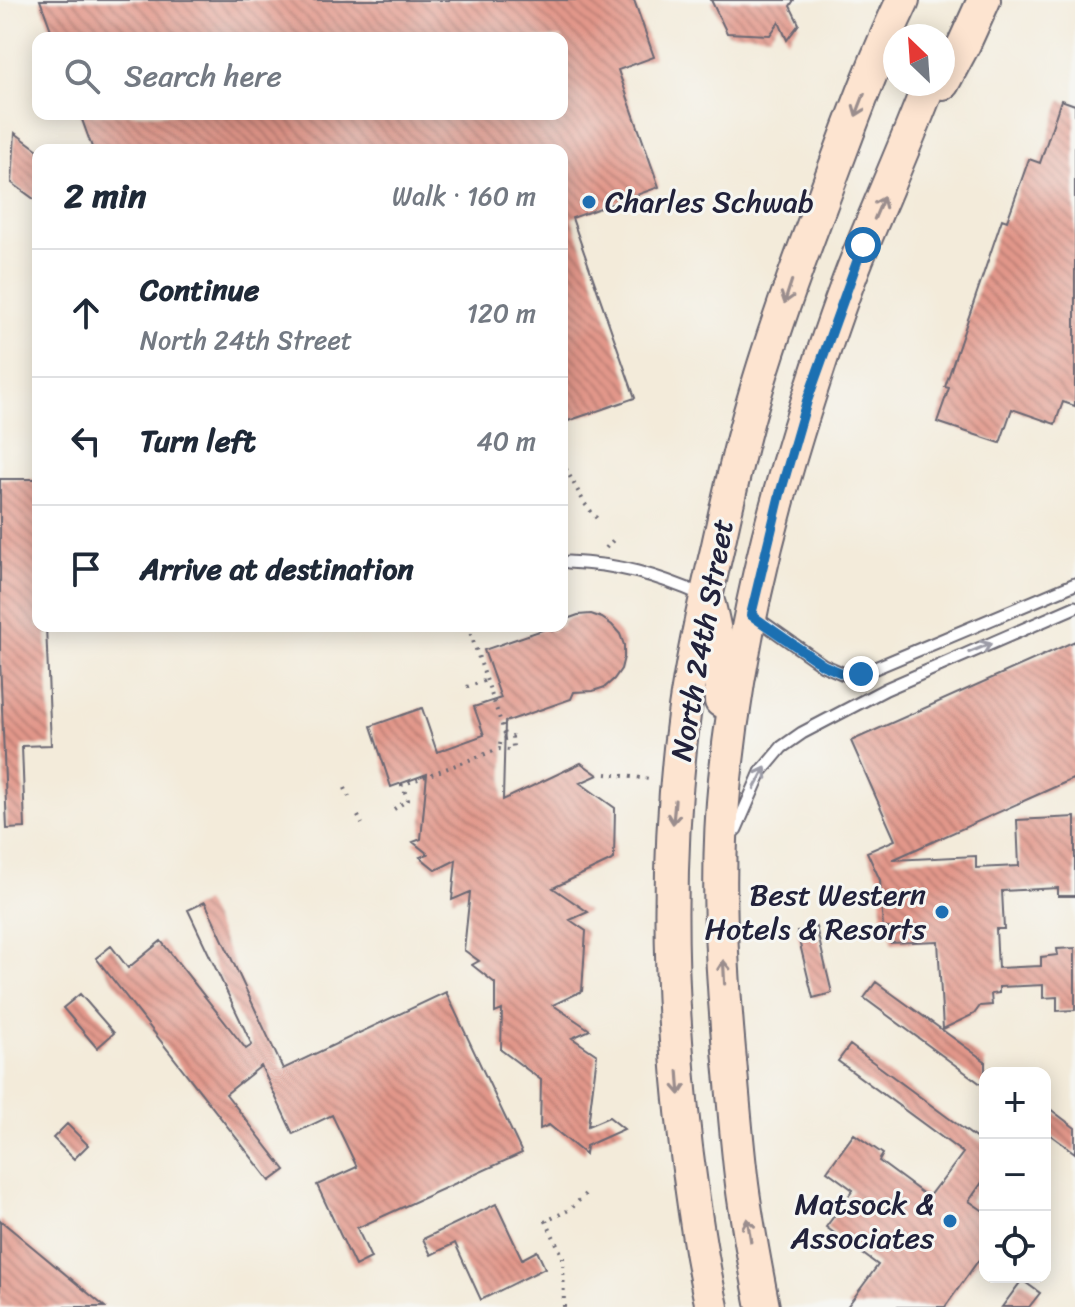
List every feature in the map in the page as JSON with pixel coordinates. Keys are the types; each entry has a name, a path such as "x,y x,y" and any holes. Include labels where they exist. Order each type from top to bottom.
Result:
{"main road":[{"path":"890,24 894,0"},
{"name":"North 24th Street","path":"892,24 903,0"},
{"path":"951,24 960,0"},
{"path":"955,61 984,0"},
{"name":"North 24th Street","path":"712,1307 696,1224 680,1096 672,958 673,834 684,715 706,596 751,408 793,279 883,45"},
{"name":"North 24th Street","path":"763,1307 741,1178 723,963 721,844 725,778 751,615 780,494 807,401 863,245 924,96"},
{"path":"907,142 937,96"},
{"path":"723,808 718,775 721,667 717,635 706,596 739,577 767,547"}],"lane":[{"path":"568,562 598,563 639,571 668,579 706,596"},
{"path":"751,615 823,665 844,674 861,674 1075,584"},
{"path":"721,844 736,829 761,772 773,756 802,733 886,689 1075,607"}],"path":[{"path":"568,473 598,520"},
{"path":"610,531 612,542"},
{"path":"606,548 616,537"},
{"path":"470,632 506,737"},
{"path":"467,687 487,680"},
{"path":"394,809 408,800 402,785 499,749 510,750 513,747 512,737 501,740 499,749"},
{"path":"606,774 650,779"},
{"path":"345,788 349,797"},
{"path":"358,816 362,824"},
{"path":"564,1307 563,1257 546,1221 571,1209 585,1194"}],"building":[{"name":"Charles Schwab","path":"40,0 634,0 654,57 618,70 659,187 572,218 635,398 568,421 568,144 91,144 82,120 568,120 568,32 52,32"},
{"path":"711,0 794,0 790,6 799,24 787,40 779,22 770,35 727,33"},
{"path":"1061,100 1075,105 1075,406 1063,402 1055,424 1012,409 1000,443 937,422 949,388 945,387 1002,219 1007,221 1029,159 1040,163"},
{"path":"15,133 32,146 32,198 12,183"},
{"path":"0,479 32,479 32,632 46,632 51,745 22,746 25,828 7,829 0,659"},
{"path":"591,614 602,618 620,634 624,645 621,669 605,687 574,692 571,699 505,722 503,800 581,763 598,775 580,783 615,808 614,859 553,888 588,912 570,920 586,931 582,991 553,1005 590,1030 572,1038 597,1055 588,1126 609,1117 624,1129 586,1146 585,1154 549,1125 540,1129 541,1080 501,1050 502,1010 495,1013 495,983 472,965 479,961 464,950 470,892 452,900 456,860 436,870 420,857 428,854 413,842 421,839 427,774 391,787 371,726 422,708 437,752 484,735 474,707 501,698 484,650 536,632 568,632 568,619"},
{"path":"1075,641 1075,778 892,860 976,856 976,868 1019,866 1017,820 1075,817 1075,896 1058,896 1058,888 1002,891 1004,929 996,929 998,968 1041,966 1041,957 1058,955 1057,949 1075,948 1075,1010 1057,1011 1057,997 1043,998 1043,985 999,987 999,993 991,994 992,1005 980,1006 974,1014 943,1029 938,941 891,943 890,928 883,928 880,880 867,852 895,840 851,741"},
{"path":"205,902 283,1069 446,992 522,1153 357,1228 371,1258 355,1266 317,1185 357,1167 332,1115 293,1134 261,1066 226,1094 285,1170 270,1181 96,958 111,946 128,968 161,941 246,1049 252,1045 188,910"},
{"path":"816,927 832,993 813,998 797,932"},
{"path":"876,982 985,1061 985,1067 979,1067 979,1083 864,998"},
{"path":"80,994 114,1033 97,1048 63,1008"},
{"name":"Matsock & Associates","path":"850,1045 979,1141 979,1187 969,1201 979,1208 979,1262 945,1307 847,1307 878,1265 826,1227 853,1190 827,1171 854,1134 883,1154 879,1161 928,1197 963,1153 838,1061"},
{"path":"1051,1110 1075,1128 1075,1153 1051,1135"},
{"path":"67,1124 88,1145 74,1159 53,1138"},
{"path":"496,1204 522,1259 537,1251 545,1268 481,1300 455,1243 431,1255 423,1239"},
{"path":"0,1220 105,1307 0,1307"},
{"path":"1020,1283 1026,1283 1040,1293 1029,1307 1002,1307"}],"place":[{"name":"Charles Schwab","path":"589,202"},
{"name":"Best Western Hotels & Resorts","path":"942,912"},
{"name":"Matsock & Associates","path":"950,1221"}],"route":[{"path":"861,674 844,674 823,665 751,615 780,494 807,401 863,245"}]}
